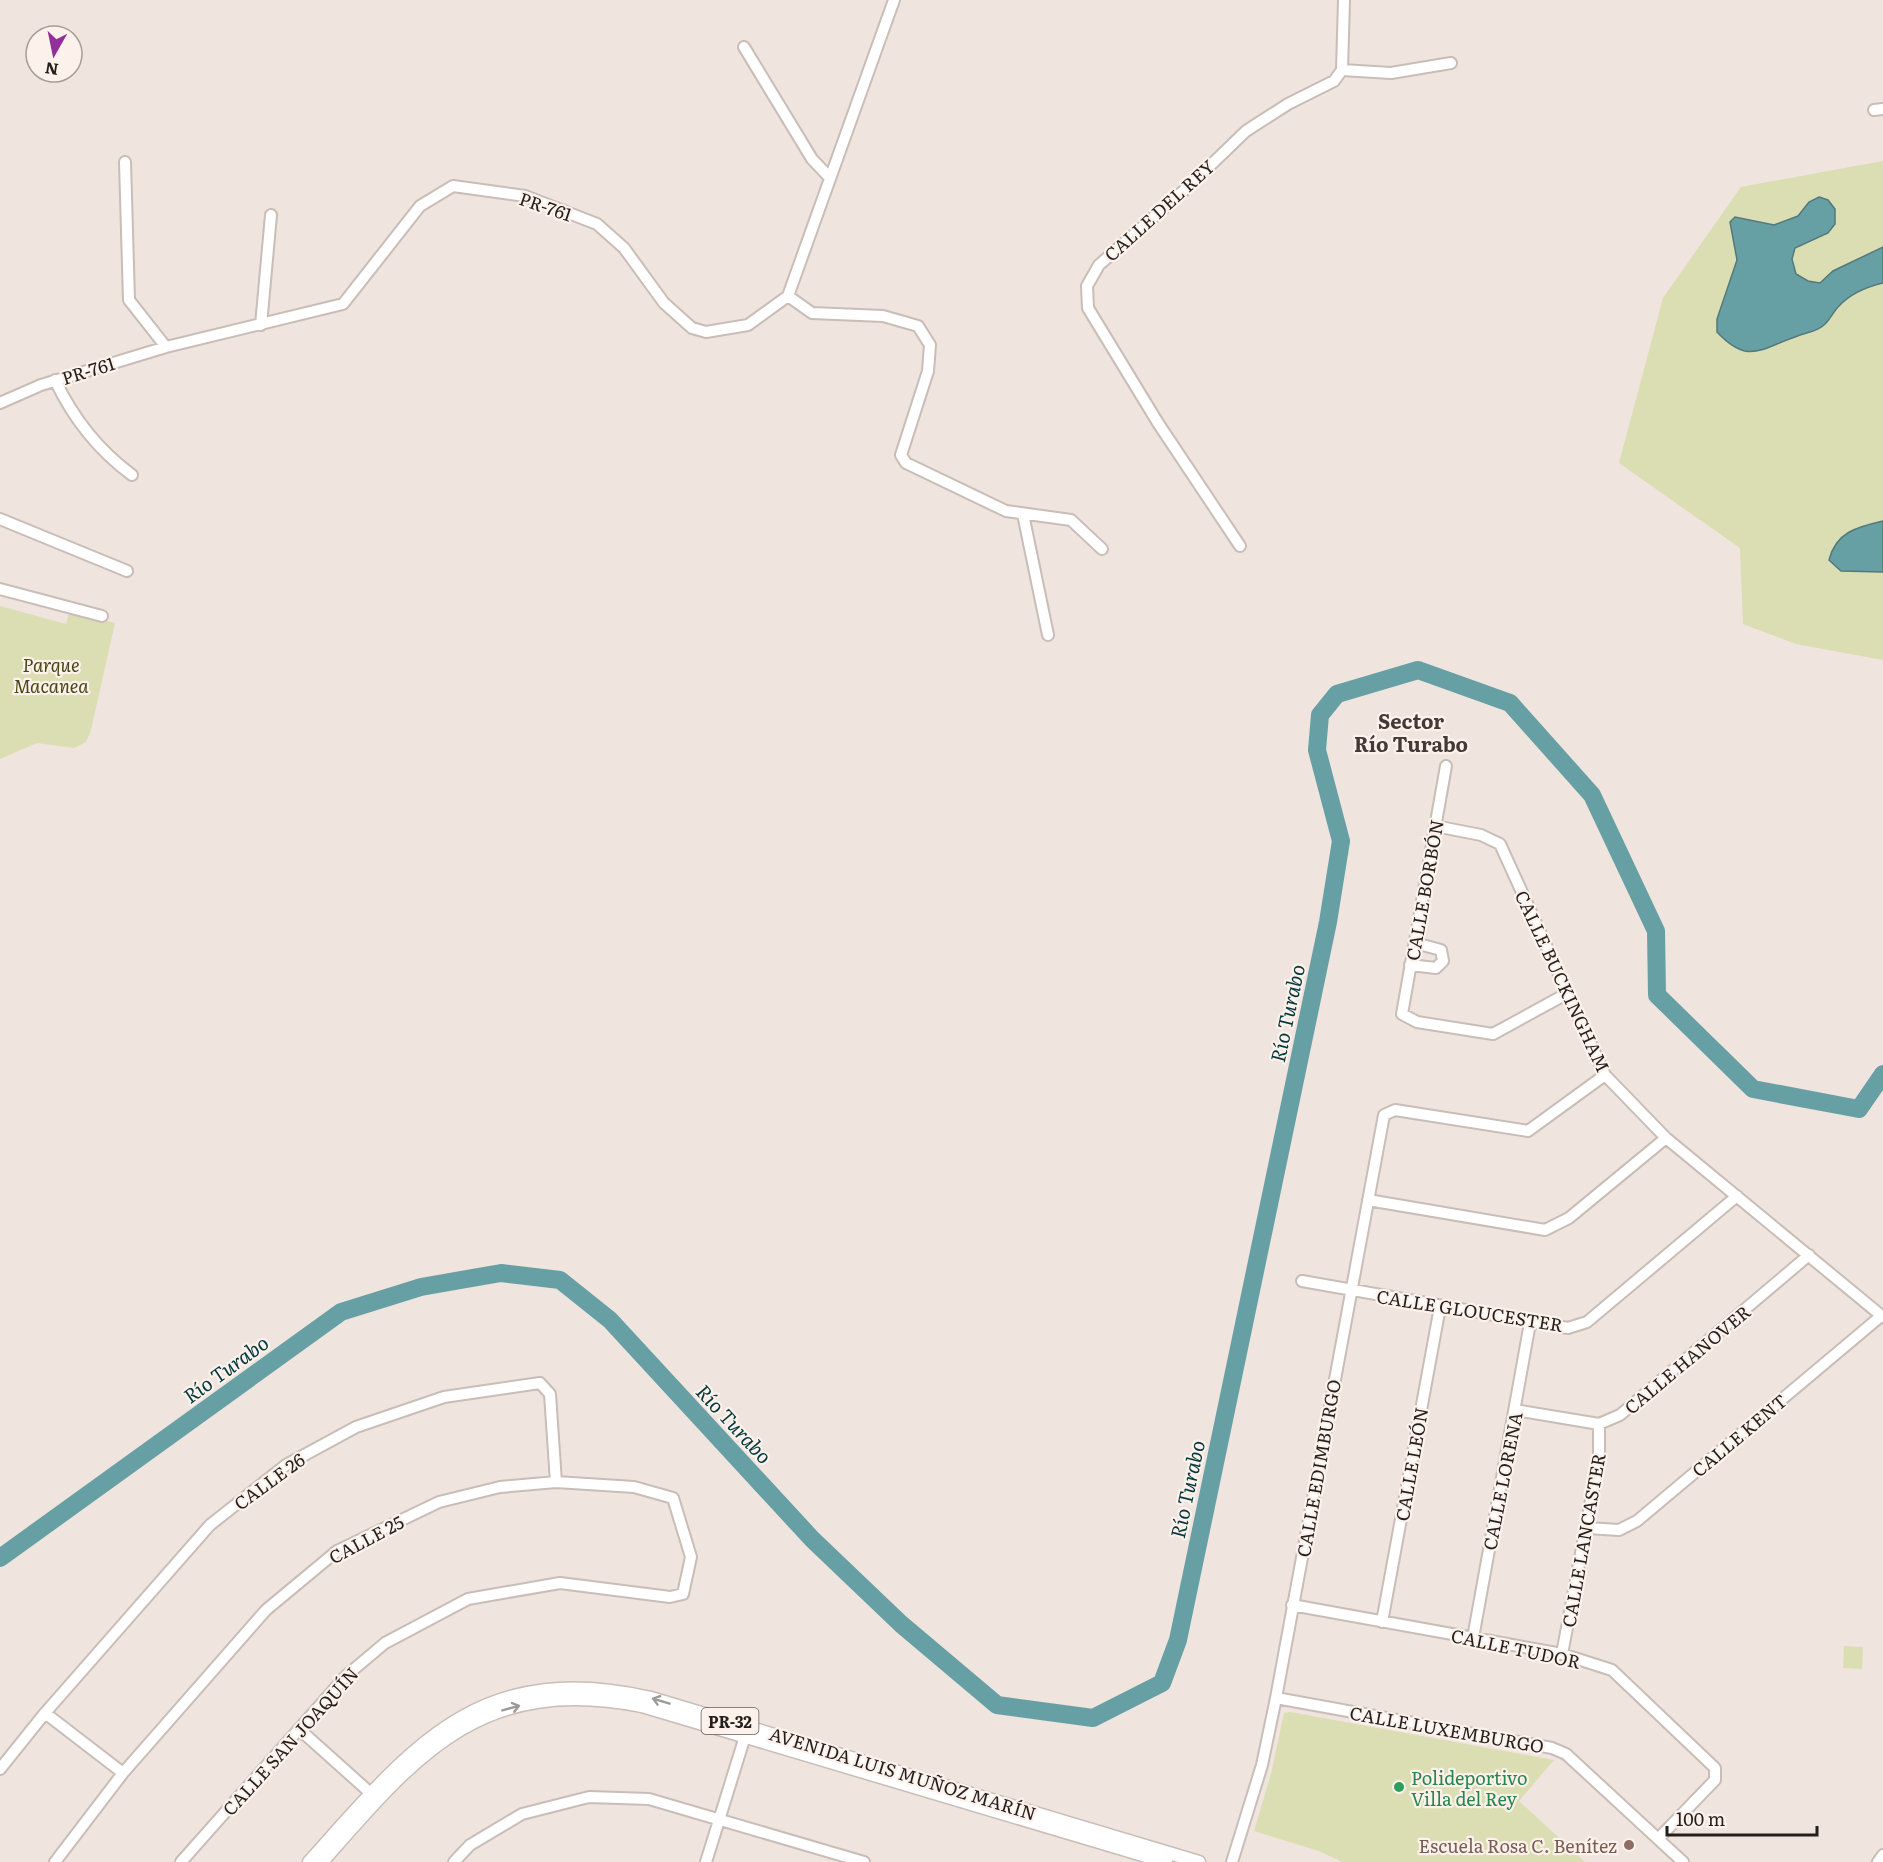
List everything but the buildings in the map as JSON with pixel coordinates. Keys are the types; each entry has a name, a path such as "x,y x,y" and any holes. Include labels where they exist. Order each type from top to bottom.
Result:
{"main road":[{"name":"AVENIDA LUIS MUÑOZ MARÍN","path":"322,1862 410,1753 451,1722 505,1698 540,1691 596,1689 630,1693 1166,1862"},
{"name":"AVENIDA LUIS MUÑOZ MARÍN","path":"747,1731 1199,1862"},
{"name":"AVENIDA LUIS MUÑOZ MARÍN","path":"309,1862 374,1797"}],"street":[{"path":"894,0 788,296 812,313 883,316 918,326 930,345 928,371 901,455 906,463 1006,511 1071,520 1102,549"},
{"path":"1344,0 1342,70 1391,73 1451,63"},
{"path":"744,47 812,159 830,178"},
{"name":"CALLE DEL REY","path":"1240,546 1158,423 1088,308 1087,286 1099,265 1188,187 1246,131 1288,104 1334,81 1342,70"},
{"path":"125,162 129,300 166,347"},
{"name":"PR-761","path":"0,403 55,380 166,347 343,303 420,206 453,186 525,196 597,224 624,248 664,303 692,328 706,332 748,325 788,296"},
{"path":"261,325 271,215"},
{"path":"55,380 85,431 117,464 132,475"},
{"path":"1023,514 1048,635"},
{"path":"0,519 127,571"},
{"path":"0,589 102,616"},
{"name":"CALLE BORBÓN","path":"1446,766 1402,1014 1417,1022 1494,1034 1568,993"},
{"name":"CALLE BUCKINGHAM","path":"1435,826 1481,835 1500,844 1605,1075 1666,1138 1882,1317"},
{"path":"1410,965 1436,968 1443,961 1442,950 1415,943"},
{"name":"CALLE EDIMBURGO","path":"1232,1862 1262,1765 1276,1698 1384,1115 1395,1110 1528,1131 1605,1075"},
{"path":"1368,1200 1545,1230 1569,1218 1666,1138"},
{"name":"CALLE GLOUCESTER","path":"1302,1281 1568,1328 1587,1322 1737,1196"},
{"name":"CALLE HANOVER","path":"1599,1424 1620,1415 1809,1255"},
{"name":"CALLE LEÓN","path":"1382,1622 1440,1307"},
{"name":"CALLE KENT","path":"1587,1528 1618,1530 1637,1521 1882,1317"},
{"name":"CALLE LORENA","path":"1473,1638 1530,1323"},
{"name":"CALLE 26","path":"0,1769 45,1713 210,1525 286,1465 356,1427 444,1396 540,1383 550,1394 556,1482"},
{"path":"1515,1410 1599,1424"},
{"name":"CALLE LANCASTER","path":"1563,1654 1599,1458 1599,1424"},
{"name":"CALLE 25","path":"55,1862 123,1773 266,1610 337,1551 439,1502 500,1487 556,1482 634,1487 673,1498 691,1557 683,1594 670,1597 649,1594"},
{"name":"CALLE SAN JOAQUÍN","path":"181,1862 347,1674 385,1643 468,1599 560,1583 649,1594"},
{"name":"CALLE TUDOR","path":"1292,1605 1563,1654 1612,1670 1715,1768 1715,1780 1658,1839"},
{"name":"CALLE LUXEMBURGO","path":"1276,1698 1552,1748 1566,1754 1683,1862"},
{"path":"45,1713 123,1773"},
{"path":"299,1729 374,1797"},
{"path":"706,1862 747,1731"},
{"path":"454,1862 470,1845 522,1814 589,1797 649,1799 864,1862"},
{"path":"1878,1862 1883,1855"}],"green space":[{"path":"1883,161 1883,660 1796,644 1743,624 1740,548 1619,463 1663,298 1741,187"},
{"name":"Parque Macanea","path":"0,606 66,624 70,611 115,623 91,730 86,742 74,748 37,743 0,759"},
{"path":"1844,1646 1863,1647 1862,1669 1843,1668"},
{"name":"Polideportivo Villa del Rey","path":"1290,1712 1554,1760 1519,1801 1585,1862 1342,1862 1319,1851 1254,1831 1271,1774 1284,1713"}],"water":[{"path":"1819,197 1828,200 1835,209 1835,224 1828,233 1795,248 1792,259 1796,274 1808,281 1820,283 1833,271 1883,247 1883,283 1849,297 1817,330 1763,349 1746,351 1737,348 1717,332 1717,319 1737,260 1730,222 1735,217 1774,225 1798,216 1809,202"},
{"path":"1883,521 1883,572 1841,571 1829,560 1832,551 1842,537 1856,529"}],"waterway":[{"name":"Río Turabo","path":"0,1558 341,1312 421,1287 501,1273 560,1280 610,1320 812,1539 901,1624 997,1705 1093,1718 1162,1683 1178,1640 1328,922 1341,841 1317,750 1320,715 1337,694 1418,670 1510,703 1592,795 1656,931 1657,995 1753,1089 1859,1109 1883,1074"}],"place":[{"name":"Polideportivo Villa del Rey","path":"1399,1787"},
{"name":"Escuela Rosa C. Benítez","path":"1629,1845"}],"district":[{"name":"Sector Río Turabo","path":"1411,732"}]}
